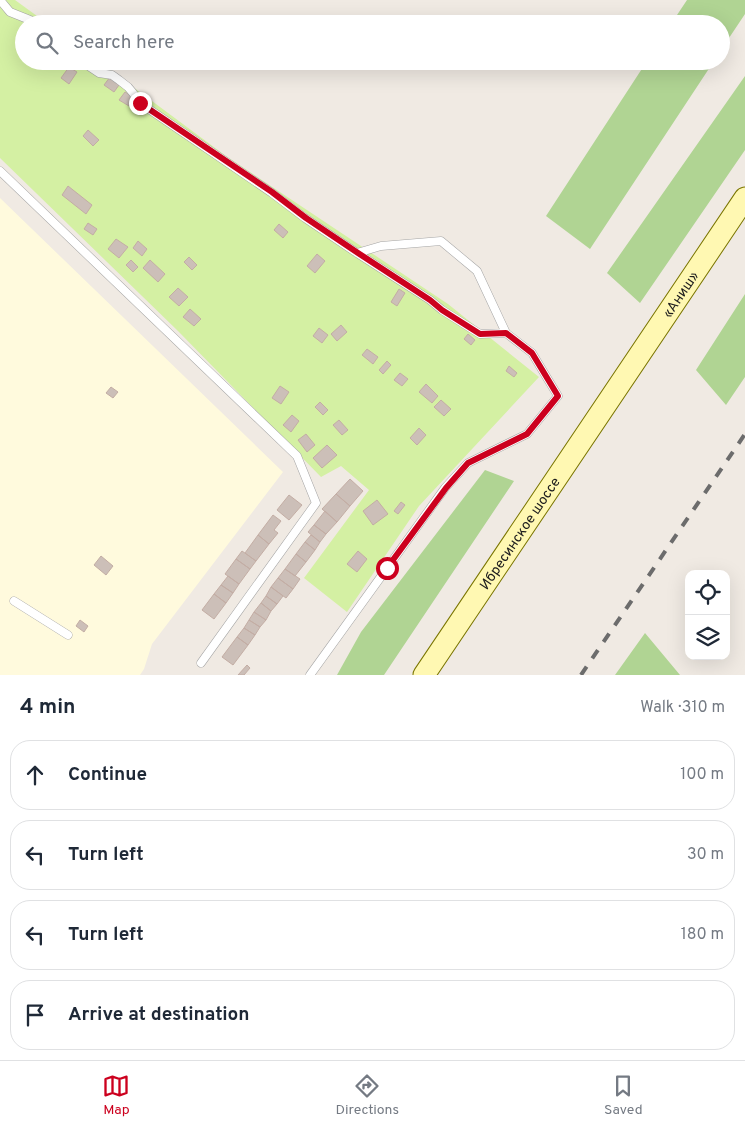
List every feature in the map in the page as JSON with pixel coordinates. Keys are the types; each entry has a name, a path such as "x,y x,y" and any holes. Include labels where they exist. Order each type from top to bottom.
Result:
{"main road":[{"name":"«Аниш»","path":"615,390 745,198"},
{"name":"Ибресинское шоссе","path":"424,675 615,390"}],"lane":[{"path":"0,0 10,12 18,15"},
{"path":"94,70 99,73 112,75 128,87 140,103 442,310 480,334 506,333"},
{"path":"0,170 297,456 316,503 201,663"},
{"path":"310,675 446,488 462,469 468,463 527,434 558,396 532,353 506,333 477,271 441,241 380,246 358,253"},
{"path":"14,601 68,636"}],"shaded area":[{"path":"0,198 283,472 152,644 144,669 140,675 0,675"}],"green space":[{"path":"0,0 15,0 36,15 15,15 15,70 110,70 226,156 448,304 539,377 419,506 347,612 304,578 369,490 341,466 321,477 178,331 0,158"},
{"path":"687,0 745,0 745,14 730,36 730,15 677,15"},
{"path":"641,70 708,70 590,249 546,216"},
{"path":"745,76 745,150 640,303 607,273"},
{"path":"745,294 745,377 726,405 696,370"},
{"path":"485,470 514,481 384,675 337,675 361,632"},
{"path":"645,633 680,675 615,675"}],"building":[{"path":"67,70 77,72 69,84 61,78"},
{"path":"110,77 119,85 114,92 104,85"},
{"path":"125,92 134,98 129,106 119,100"},
{"path":"88,130 99,140 93,146 83,136"},
{"path":"68,186 92,205 86,214 62,195"},
{"path":"88,223 97,229 93,235 84,229"},
{"path":"279,224 288,232 283,238 274,230"},
{"path":"116,239 128,247 119,258 108,249"},
{"path":"138,241 147,249 142,256 133,248"},
{"path":"317,254 325,261 315,273 307,266"},
{"path":"189,257 197,265 192,270 184,262"},
{"path":"131,260 138,267 133,272 126,265"},
{"path":"150,260 165,274 158,282 143,268"},
{"path":"178,288 188,297 179,306 169,297"},
{"path":"399,289 405,293 397,306 391,302"},
{"path":"190,309 201,319 194,326 183,317"},
{"path":"341,325 347,332 337,341 331,334"},
{"path":"319,328 328,335 322,343 313,336"},
{"path":"468,334 475,340 471,345 464,339"},
{"path":"367,349 378,357 373,364 362,355"},
{"path":"387,361 391,365 383,374 379,370"},
{"path":"509,366 517,373 514,377 506,371"},
{"path":"400,373 408,379 402,386 394,380"},
{"path":"426,384 438,396 432,403 419,392"},
{"path":"280,386 289,392 281,404 272,398"},
{"path":"111,387 118,392 113,398 106,393"},
{"path":"441,400 451,409 444,416 434,407"},
{"path":"320,402 328,410 323,415 315,407"},
{"path":"292,415 299,421 291,432 283,425"},
{"path":"339,420 348,430 342,435 333,425"},
{"path":"419,428 426,435 417,445 410,438"},
{"path":"306,434 315,445 307,452 298,440"},
{"path":"327,445 337,455 322,468 313,458"},
{"path":"350,479 363,491 350,506 336,494"},
{"path":"336,494 350,506 337,522 322,509"},
{"path":"289,495 302,505 289,520 277,510"},
{"path":"377,500 388,514 373,525 363,511"},
{"path":"401,502 405,505 398,514 394,511"},
{"path":"325,511 337,522 326,534 314,525"},
{"path":"273,515 281,521 274,530 278,533 269,544 258,535"},
{"path":"314,525 326,534 320,542 308,532"},
{"path":"258,535 269,544 256,561 245,553"},
{"path":"311,535 320,542 315,550 305,542"},
{"path":"305,542 315,550 306,562 296,554"},
{"path":"242,551 256,561 250,569 236,559"},
{"path":"358,551 367,559 357,572 347,564"},
{"path":"296,554 306,562 295,576 285,569"},
{"path":"101,556 113,566 106,575 94,565"},
{"path":"236,559 250,569 239,584 225,574"},
{"path":"285,569 300,579 293,589 278,578"},
{"path":"228,576 239,584 233,593 221,585"},
{"path":"278,578 293,589 286,598 271,587"},
{"path":"221,585 233,593 226,603 214,594"},
{"path":"271,587 283,596 277,604 266,596"},
{"path":"214,594 226,603 214,619 202,610"},
{"path":"266,596 277,604 271,611 261,603"},
{"path":"261,603 271,611 266,620 254,612"},
{"path":"254,612 266,620 260,627 249,620"},
{"path":"80,620 88,626 84,632 76,626"},
{"path":"249,620 260,627 255,635 244,628"},
{"path":"244,628 255,635 248,645 237,637"},
{"path":"237,637 248,645 233,665 222,657"},
{"path":"247,665 250,668 244,675 238,675"}],"railway":[{"path":"581,675 745,434"}],"route":[{"path":"140,103 272,192 306,218 480,334 506,333 532,353 558,396 527,434 468,463 446,488 387,568"}]}
